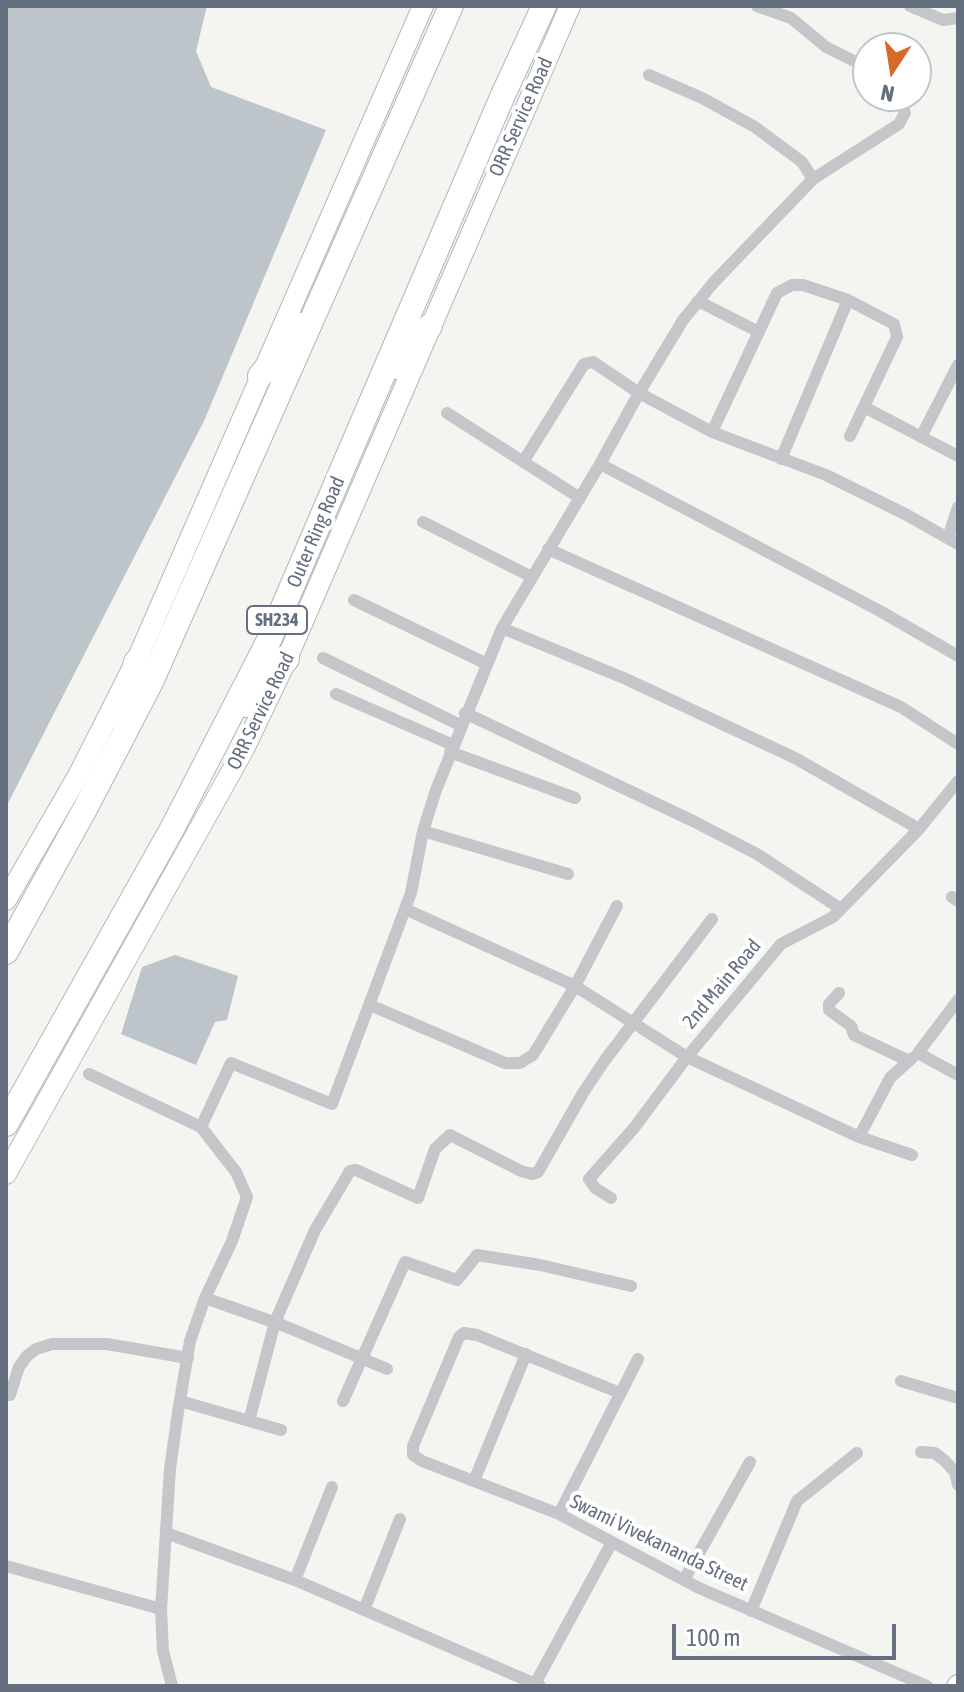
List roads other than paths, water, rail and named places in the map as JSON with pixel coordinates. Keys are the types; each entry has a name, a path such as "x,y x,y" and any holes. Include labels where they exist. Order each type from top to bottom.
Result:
{"highway":[{"path":"6,952 116,752 188,603 451,6"},
{"name":"Outer Ring Road","path":"6,1124 152,864 269,640 544,6"},
{"path":"260,376 323,298"},
{"path":"378,388 430,326"},
{"path":"224,731 287,659"},
{"path":"116,752 136,662"}],"main road":[{"path":"6,900 79,774 136,662 423,6"},
{"name":"ORR Service Road","path":"6,1174 244,749 287,659 570,6"}],"street":[{"path":"757,6 791,18 826,47 852,60"},
{"path":"910,6 943,20 958,18"},
{"path":"649,75 702,98 755,127 802,162 813,179"},
{"path":"201,1127 231,1063 332,1104 411,893 423,831 451,749 502,628 683,320 714,282 813,179 899,124 905,112"},
{"path":"712,432 777,293 792,285 803,285 848,300 894,324 897,332 850,436"},
{"path":"781,459 848,300"},
{"path":"698,301 759,332"},
{"path":"523,462 584,364 593,362 639,393 712,432 826,475 953,541 958,507"},
{"path":"921,437 958,365"},
{"path":"864,407 958,456"},
{"path":"447,413 580,498"},
{"path":"600,464 880,611 958,656"},
{"path":"423,522 532,577"},
{"path":"548,549 901,707 958,744"},
{"path":"354,600 487,664"},
{"path":"502,628 626,679 795,758 919,829"},
{"path":"323,658 706,827 757,854 841,909"},
{"path":"336,694 451,749 575,798"},
{"name":"2nd Main Road","path":"611,1198 595,1188 589,1179 634,1128 687,1057 781,944 833,917 919,829 958,781"},
{"path":"423,831 568,874"},
{"path":"370,1005 505,1063 520,1063 533,1055 575,986 617,906"},
{"path":"405,909 575,986 687,1057 859,1137 912,1155"},
{"path":"249,1421 275,1322 315,1230 350,1171 356,1170 418,1198 435,1149 450,1135 521,1171 538,1172 583,1093 712,919"},
{"path":"839,993 829,1004 829,1010 851,1026 854,1035 958,1075"},
{"path":"859,1137 890,1078 913,1057 958,1000"},
{"path":"89,1074 201,1127 236,1172 247,1197 232,1241 205,1298 180,1401 170,1469 161,1609 163,1651 172,1686"},
{"path":"343,1401 405,1262 457,1280 477,1255 540,1265 631,1286"},
{"path":"205,1298 275,1322 387,1369"},
{"name":"Swami Vivekananda Street","path":"526,1354 477,1335 464,1333 459,1337 413,1446 415,1458 559,1514 684,1580 927,1686"},
{"path":"10,1395 19,1367 27,1356 36,1349 52,1344 107,1344 188,1358"},
{"path":"474,1481 526,1354 620,1393"},
{"path":"559,1514 638,1359"},
{"path":"901,1381 958,1398"},
{"path":"180,1401 281,1430"},
{"path":"921,1452 935,1453 945,1461 955,1472 958,1485"},
{"path":"751,1611 797,1501 857,1453"},
{"path":"684,1580 750,1462"},
{"path":"295,1580 332,1487"},
{"path":"364,1610 400,1519"},
{"path":"166,1533 295,1580 537,1685 612,1542"},
{"path":"6,1566 161,1609"}]}
